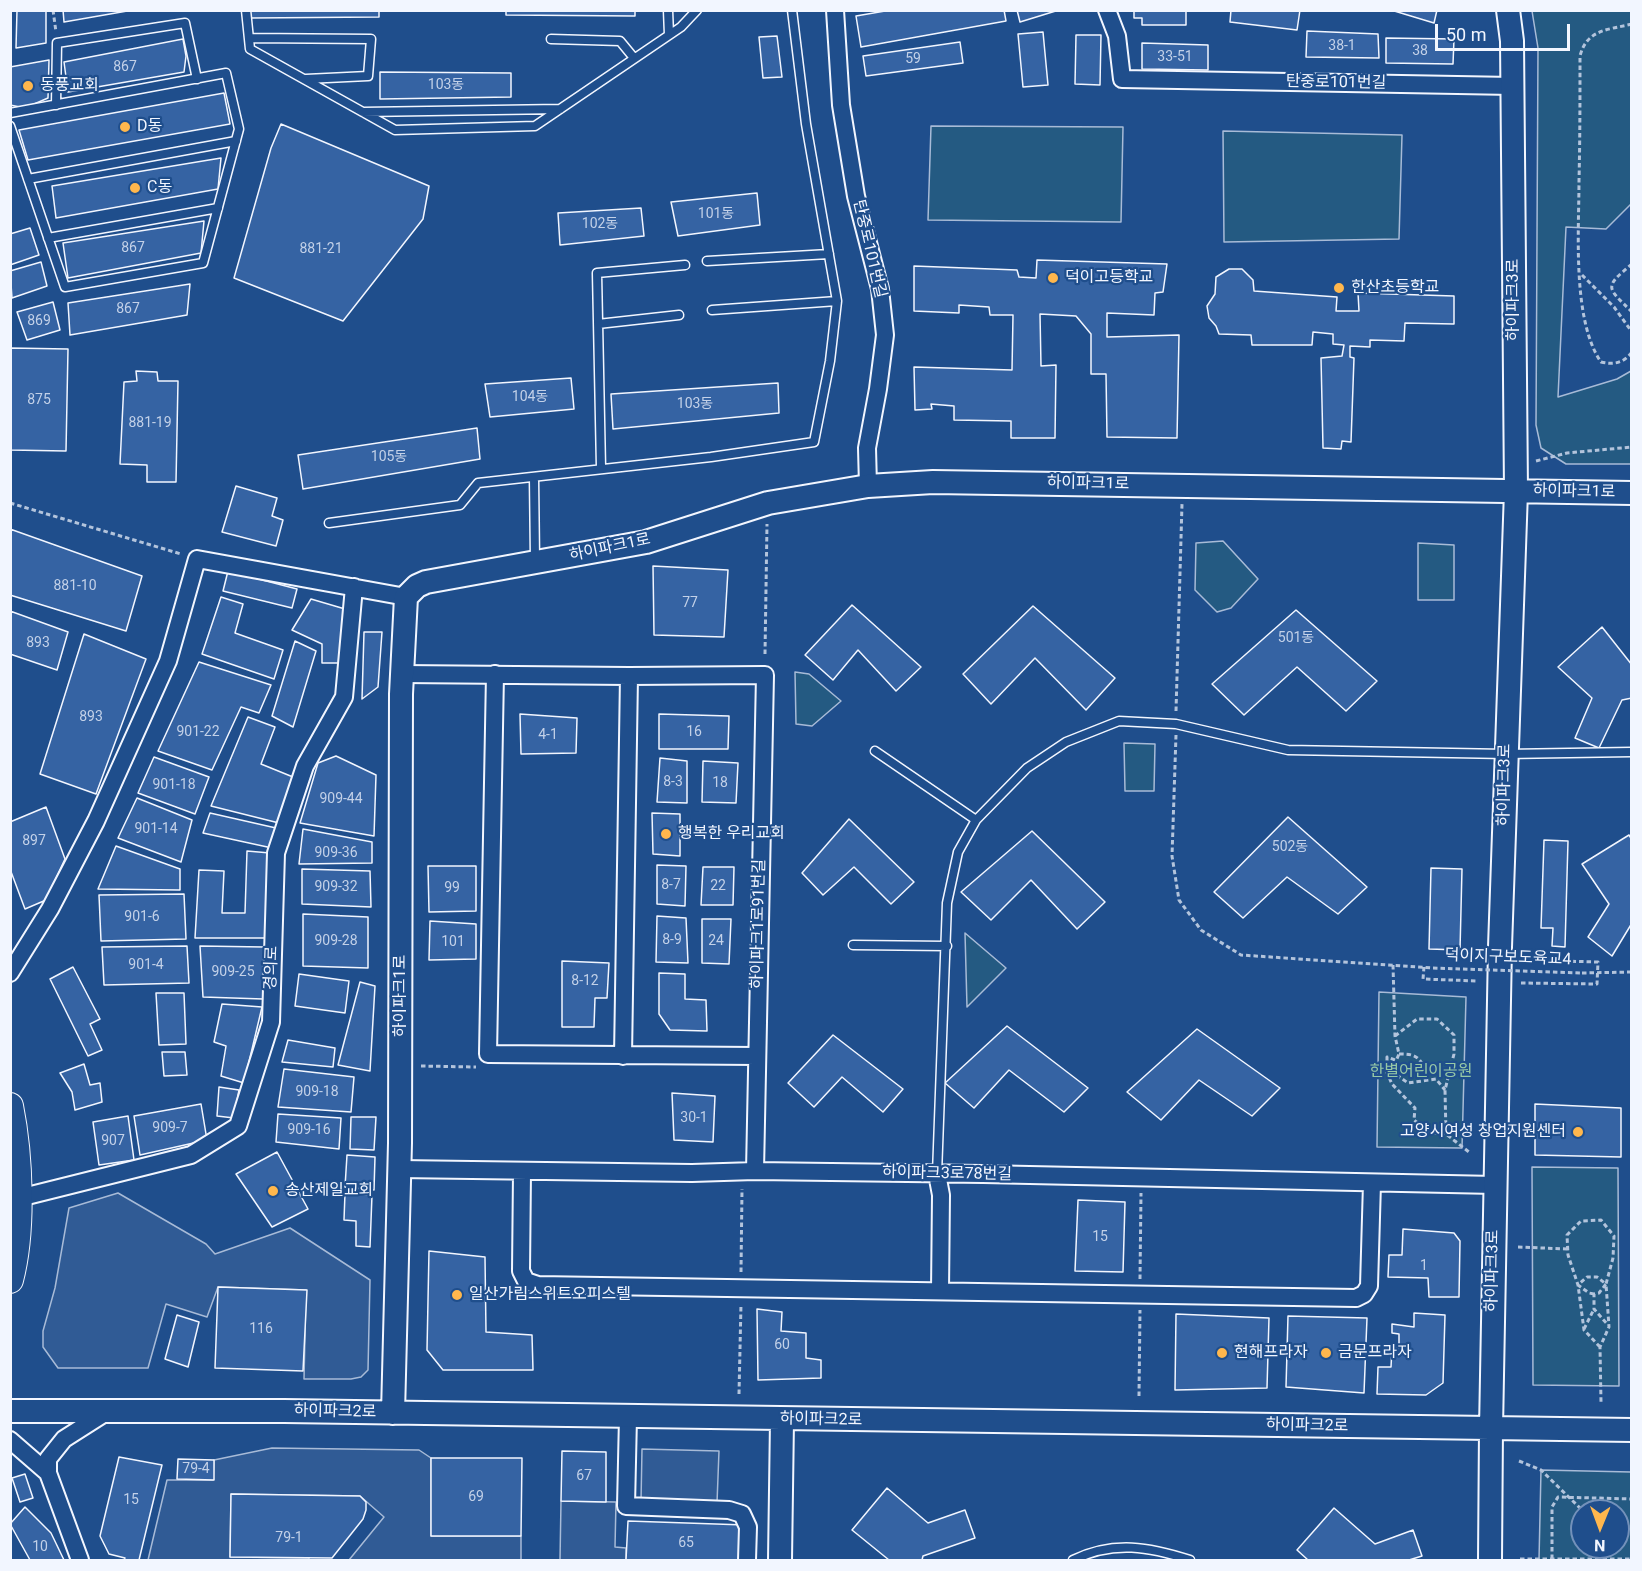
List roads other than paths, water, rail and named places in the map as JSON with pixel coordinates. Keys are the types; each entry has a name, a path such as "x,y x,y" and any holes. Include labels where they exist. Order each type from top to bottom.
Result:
{"main road":[{"path":"10,1106 15,1130 14,1200 17,1234 10,1280"}],"street":[{"name":"탄중로101번길","path":"835,10 841,105 856,196 880,289 885,335 867,448 868,486"},
{"name":"탄중로101번길","path":"1107,10 1117,36 1122,79 1513,86"},
{"name":"하이파크3로","path":"1490,1560 1495,1185 1506,754 1516,491 1513,86 1512,40 1508,10"},
{"name":"하이파크1로","path":"393,1413 399,1169 402,674 406,597 417,586 426,582 646,542 768,503 868,486 933,482 1632,493"},
{"path":"10,973 50,909 96,821 168,661 196,559 406,597"},
{"name":"경의로","path":"14,1200 191,1155 238,1126 271,1022 276,853 305,766 344,697 354,587"},
{"name":"하이파크1로91번길","path":"402,674 765,675 755,1171"},
{"path":"495,674 488,1054 756,1056"},
{"path":"623,1056 629,676"},
{"name":"하이파크3로78번길","path":"399,1169 692,1173 755,1171 1495,1185"},
{"path":"522,1172 520,1271 526,1281 538,1285 1356,1298 1364,1294 1369,1286 1372,1183"},
{"path":"937,1174 941,1195 940,1291"},
{"name":"하이파크2로","path":"10,1411 393,1413 1632,1430"},
{"path":"80,1560 48,1473 48,1459 64,1438 108,1411"},
{"path":"628,1416 626,1506 729,1510 742,1514 748,1527 747,1560"},
{"path":"780,1560 782,1419"},
{"path":"10,1440 48,1473"}],"lane":[{"path":"246,10 250,49 395,130 535,126 681,27 697,10"},
{"path":"668,10 669,35"},
{"path":"329,523 460,505 478,483 711,457 814,442 830,361 837,301 806,124 792,10"},
{"path":"56,105 57,43 185,23 197,79"},
{"path":"249,38 371,39 368,76 304,79"},
{"path":"551,39 620,41 634,58"},
{"path":"10,113 226,73 239,129 203,263 65,287 10,126"},
{"path":"362,112 560,109"},
{"path":"28,179 236,141"},
{"path":"48,238 218,208"},
{"path":"707,261 829,254"},
{"path":"601,468 597,273 685,266"},
{"path":"712,310 837,301"},
{"path":"598,324 679,315"},
{"path":"534,477 536,562"},
{"path":"937,1174 948,903 958,852 976,820 1027,768 1066,742 1119,721 1176,724 1288,750 1506,754 1632,752"},
{"path":"875,751 976,820"},
{"path":"853,945 947,946"},
{"path":"1073,1560 1096,1552 1133,1546 1165,1552 1190,1560"}],"place":[{"name":"동풍교회","path":"28,86"},
{"name":"D동","path":"125,127"},
{"name":"C동","path":"135,188"},
{"name":"덕이고등학교","path":"1053,278"},
{"name":"한산초등학교","path":"1339,288"},
{"name":"행복한 우리교회","path":"666,834"},
{"name":"고양시여성 창업지원센터","path":"1578,1132"},
{"name":"송산제일교회","path":"273,1191"},
{"name":"일산가림스위트오피스텔","path":"457,1295"},
{"name":"현해프라자","path":"1222,1353"},
{"name":"금문프라자","path":"1326,1353"}],"park label":[{"name":"한별어린이공원","path":"1421,1072"}]}
